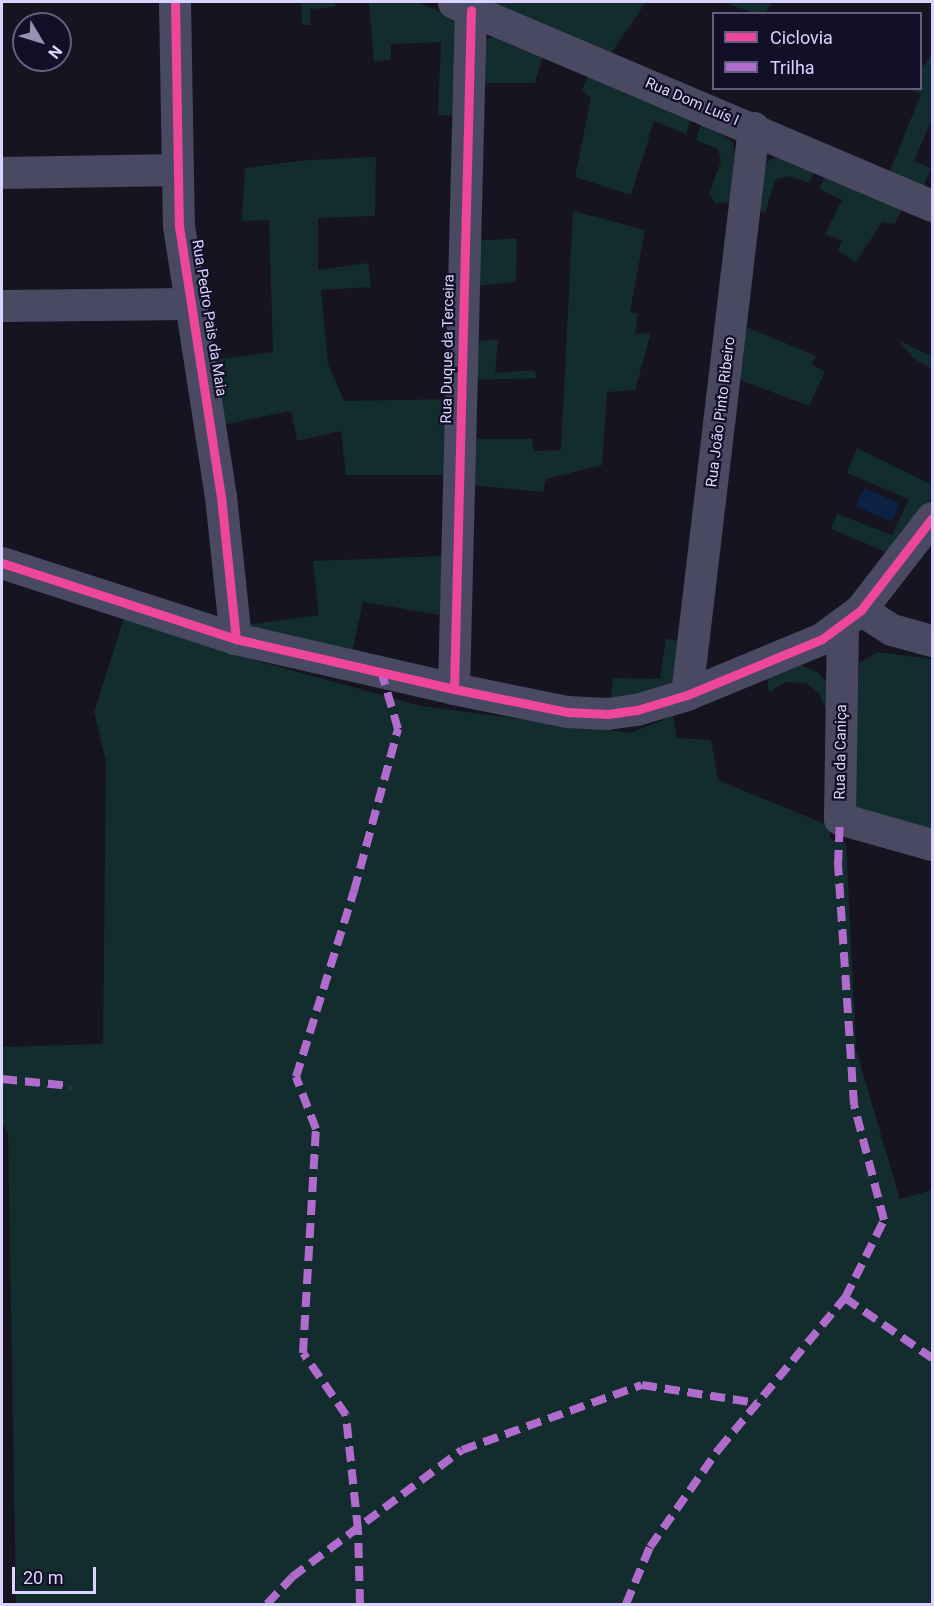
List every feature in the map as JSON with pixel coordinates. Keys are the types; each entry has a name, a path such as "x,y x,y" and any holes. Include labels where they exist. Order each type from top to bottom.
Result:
{"street":[{"name":"Rua Pedro Pais da Maia","path":"174,2 176,170 190,304 221,497 236,639"},
{"name":"Rua Dom Luís I","path":"461,6 754,128 933,206"},
{"name":"Rua Duque da Terceira","path":"454,689 461,6"},
{"name":"Rua João Pinto Ribeiro","path":"687,695 754,128"},
{"path":"2,173 176,170"},
{"path":"2,306 190,304"},
{"path":"2,563 236,639 454,689 567,712 608,714 637,710 687,695 800,650 852,617 933,518"},
{"path":"852,617 933,641"},
{"name":"Rua da Caniça","path":"852,617 843,660 840,819 933,845"},
{"path":"843,660 863,639 892,630"}],"green space":[{"path":"301,2 334,2 336,7 310,9 310,25 302,25"},
{"path":"369,2 418,2 454,18 458,29 457,116 438,115 441,42 391,44 391,60 374,62"},
{"path":"491,2 646,2 610,55"},
{"path":"723,2 772,2 766,12 751,12"},
{"path":"499,35 543,54 535,83 479,83 486,39"},
{"path":"931,55 932,119 914,161 931,168 924,186 890,171 921,94 910,90 922,90 922,68"},
{"path":"589,74 691,118 686,134 654,121 631,195 575,177 591,98 582,90"},
{"path":"702,122 733,142 736,166 732,202 716,203 709,195 721,161 718,149 696,140"},
{"path":"778,155 816,168 809,183 790,176 776,179 765,213 756,208 764,164"},
{"path":"376,157 375,216 318,218 318,270 368,263 371,287 321,290 328,364 344,401 449,399 446,475 346,475 341,431 297,441 291,411 222,425 214,360 273,352 269,220 242,221 245,168 308,160"},
{"path":"827,173 903,207 895,224 882,222 856,262 838,251 842,241 825,234 842,200 819,189"},
{"path":"573,211 645,230 630,312 638,314 635,334 651,333 635,390 607,392 602,465 546,479 543,492 470,485 471,439 532,439 534,451 561,450"},
{"path":"517,238 516,282 474,286 475,241"},
{"path":"741,325 817,356 811,364 825,372 809,406 735,378"},
{"path":"498,339 495,373 535,370 536,378 472,380 473,342"},
{"path":"899,341 932,356 932,369 913,358"},
{"path":"857,448 932,485 932,497 889,553 831,529 837,514 892,535 909,499 847,473"},
{"path":"442,556 440,615 363,602 351,657 245,625 319,615 313,561"},
{"path":"125,615 248,658 421,706 630,733 673,716 677,738 711,740 718,780 830,826 830,839 846,843 856,1050 900,1199 932,1190 932,1604 16,1604 8,1133 2,1123 2,1047 103,1044 106,761 94,712"},
{"path":"666,639 681,640 676,680 662,693 610,705 613,678 660,679"},
{"path":"877,652 932,659 932,833 861,812 853,806 859,663"},
{"path":"799,664 819,673 831,688 831,707 824,706 819,693 806,683 786,682 769,692 767,678"}],"water":[{"path":"864,488 900,503 892,522 856,506"}],"marked path":[{"path":"360,1604 358,1530 346,1415 303,1353 316,1129 296,1077 354,891 398,729 382,674"},
{"path":"626,1604 650,1547 719,1449 845,1298 884,1220 854,1105 838,865 840,819"},
{"path":"2,1079 71,1086"},
{"path":"845,1298 932,1358"},
{"path":"267,1604 292,1577 462,1450 642,1385 757,1403"}],"cycle path":[{"path":"175,2 179,226 221,497 236,639"},
{"path":"454,689 471,10"},
{"path":"2,563 236,639 454,689 567,712 608,714 637,710 687,695 822,639 861,610 932,518"}]}
